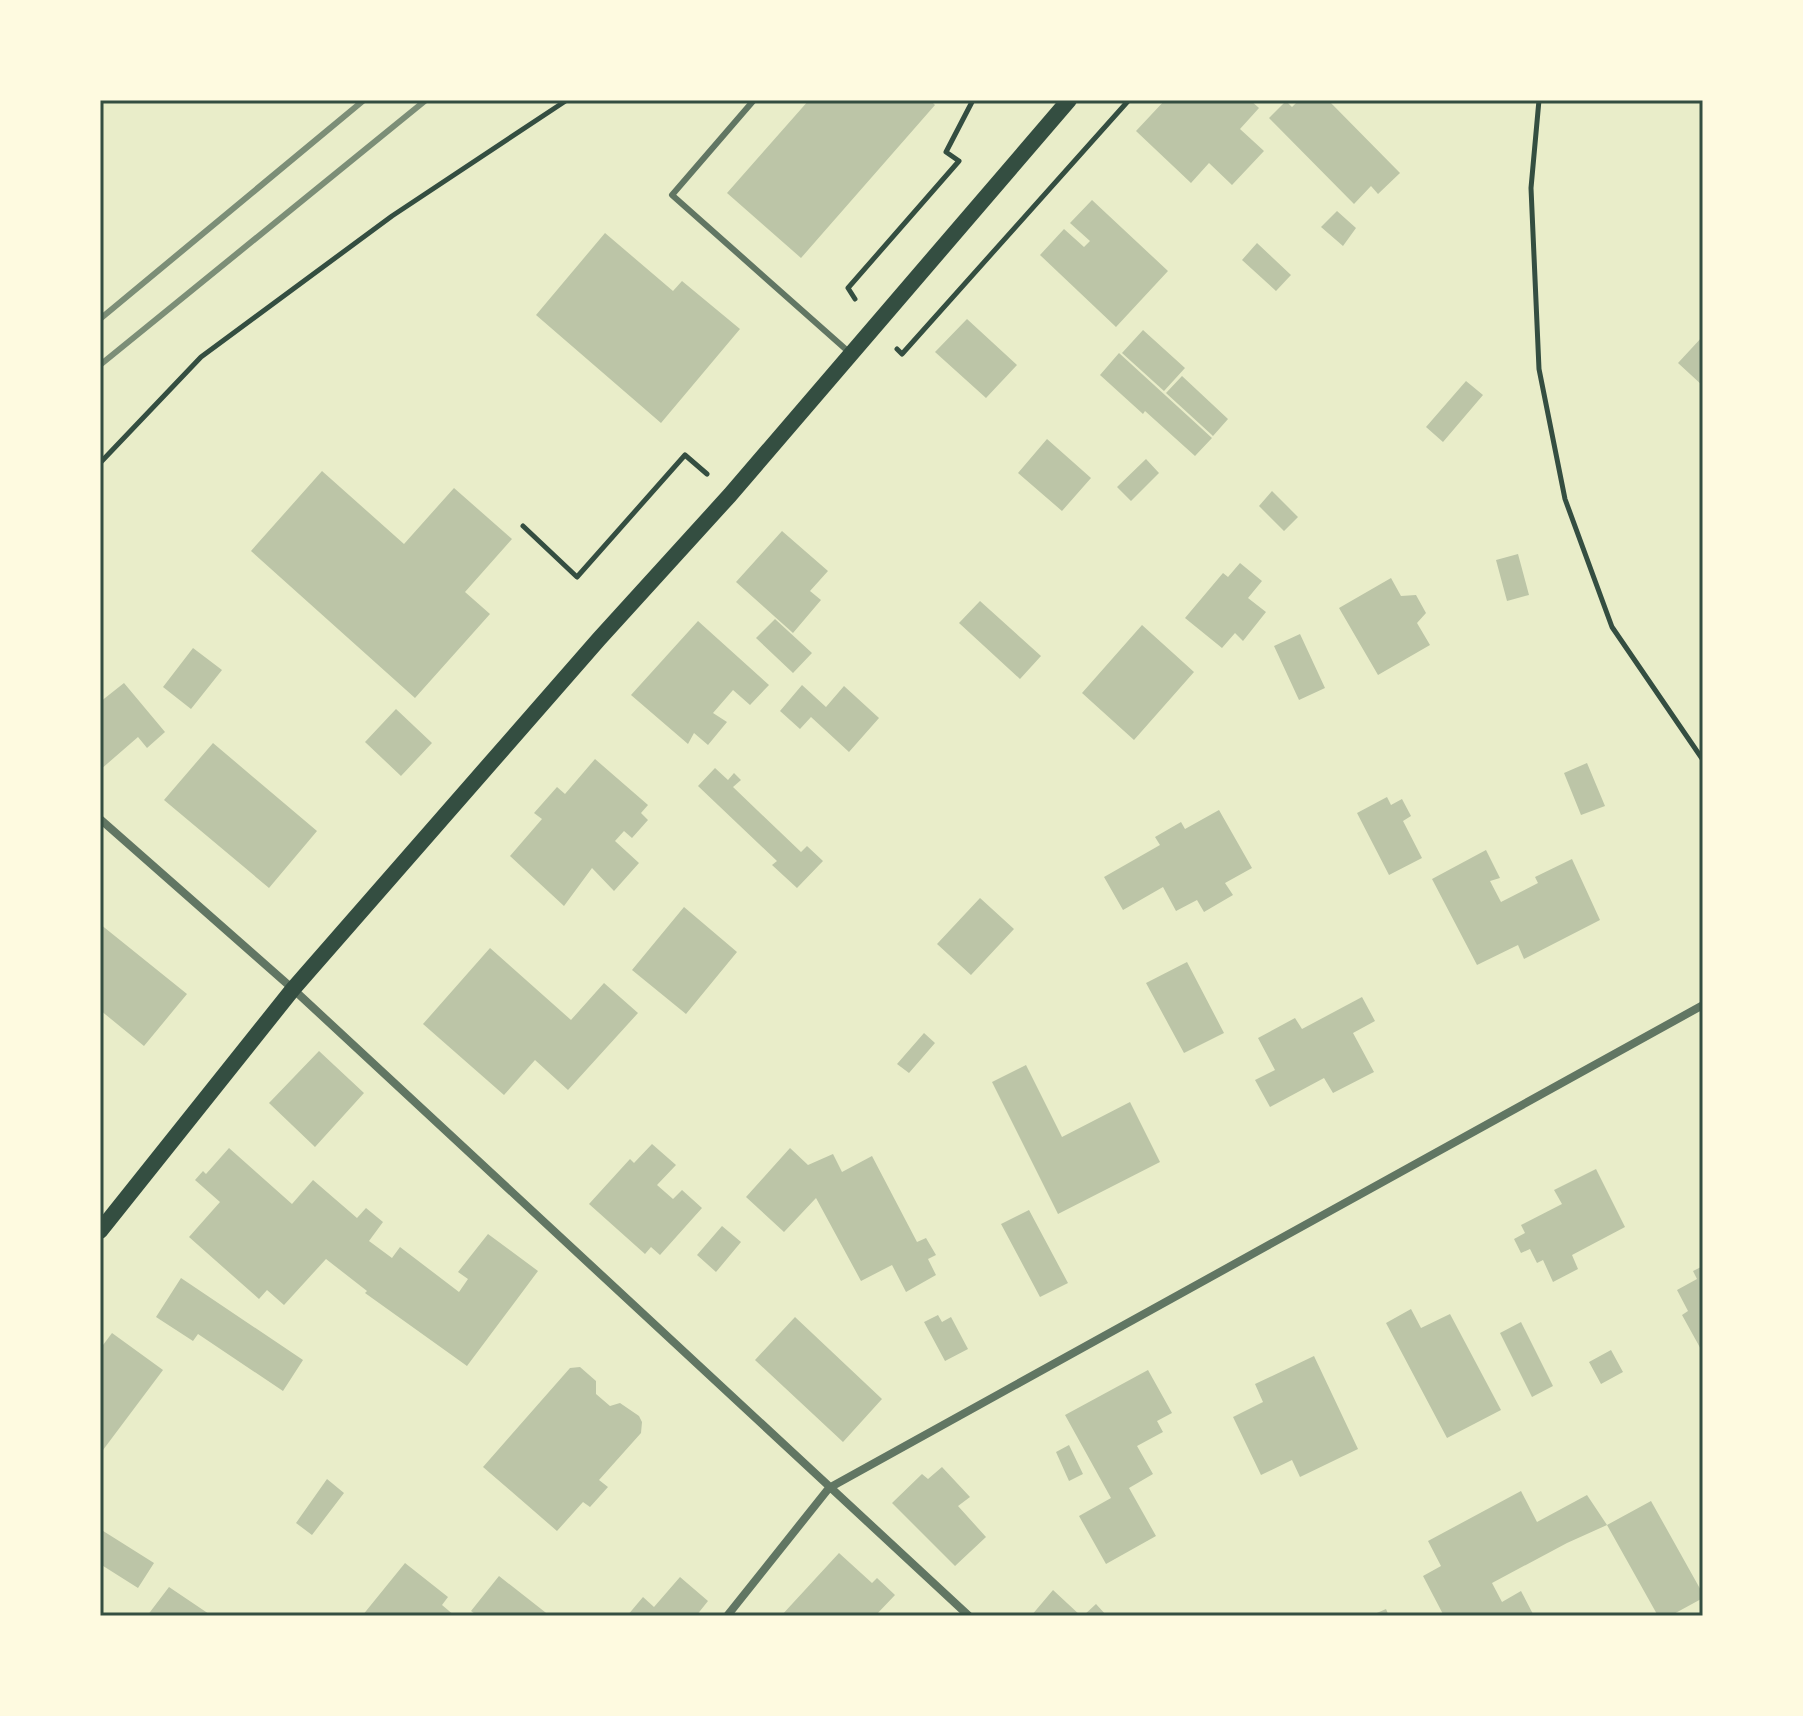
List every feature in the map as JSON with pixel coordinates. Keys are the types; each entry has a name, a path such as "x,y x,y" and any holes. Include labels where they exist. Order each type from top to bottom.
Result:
{"main road":[{"path":"100,1231 293,989 599,639 730,495 1069,100"}],"street":[{"path":"100,819 293,989 969,1616"},
{"path":"727,1616 829,1488 1703,1005"}],"lane":[{"path":"754,100 672,195 850,353"}],"path":[{"path":"100,463 201,357 392,216 567,100"},
{"path":"946,152 973,100"},
{"path":"1539,100 1531,188 1539,369 1565,499 1612,627 1703,760"},
{"path":"523,526 577,577 685,455 730,495"}],"building":[{"path":"809,100 930,100 935,105 801,258 727,193"},
{"path":"1165,100 1250,100 1259,108 1240,129 1264,151 1232,185 1209,163 1191,183 1136,131"},
{"path":"1299,100 1328,100 1400,173 1378,194 1371,186 1354,204 1269,118 1286,101 1292,107"},
{"path":"1092,200 1168,271 1116,327 1040,255 1064,229 1084,247 1090,241 1070,223"},
{"path":"1337,211 1356,228 1343,246 1321,227"},
{"path":"605,233 673,291 682,281 740,329 661,423 536,315"},
{"path":"1257,243 1291,275 1276,291 1242,260"},
{"path":"967,319 1017,365 986,398 935,352"},
{"path":"1143,330 1185,368 1164,391 1122,353"},
{"path":"1703,336 1703,386 1678,363"},
{"path":"1119,353 1212,438 1195,456 1100,375"},
{"path":"1182,376 1228,419 1213,436 1166,393"},
{"path":"1466,381 1483,395 1443,442 1426,427"},
{"path":"1047,439 1091,478 1062,511 1018,473"},
{"path":"1146,459 1159,473 1131,501 1117,487"},
{"path":"322,471 404,544 454,488 512,539 465,592 490,614 415,698 251,551"},
{"path":"1272,491 1298,517 1284,531 1259,506"},
{"path":"782,531 828,571 810,591 821,600 793,633 736,582"},
{"path":"1518,554 1529,595 1507,601 1496,560"},
{"path":"1240,563 1262,581 1248,598 1266,612 1243,641 1235,633 1222,648 1185,618 1223,573 1228,577"},
{"path":"1391,578 1401,596 1416,595 1426,613 1417,623 1430,645 1378,675 1339,608"},
{"path":"980,601 1041,656 1020,679 959,623"},
{"path":"775,619 812,653 793,673 756,638"},
{"path":"698,621 769,685 750,705 733,690 713,713 727,722 708,745 694,733 688,744 631,695"},
{"path":"1142,625 1194,672 1134,740 1082,693"},
{"path":"1300,634 1325,688 1299,700 1274,646"},
{"path":"193,648 222,670 191,709 163,687"},
{"path":"124,683 165,732 147,748 138,737 100,770 100,702"},
{"path":"802,685 826,707 844,686 879,718 849,752 811,717 800,729 780,711"},
{"path":"396,709 432,743 401,776 365,742"},
{"path":"213,743 317,831 269,888 164,800"},
{"path":"595,759 648,805 641,813 648,820 632,838 624,831 615,841 639,863 614,891 592,868 564,906 510,856 542,819 534,813 557,787 565,794"},
{"path":"1587,763 1605,806 1581,815 1564,773"},
{"path":"715,768 728,780 734,773 741,780 733,787 801,852 807,846 823,861 797,888 772,865 777,861 698,786"},
{"path":"1387,797 1391,805 1402,799 1411,816 1403,821 1422,858 1389,875 1357,813"},
{"path":"1219,810 1252,868 1225,883 1233,895 1204,912 1197,900 1176,911 1163,887 1123,910 1104,877 1160,845 1155,837 1181,822 1185,829"},
{"path":"1486,850 1500,878 1490,881 1501,902 1538,883 1535,877 1572,859 1600,920 1524,959 1518,945 1477,965 1432,879"},
{"path":"980,898 1014,929 971,975 937,944"},
{"path":"684,907 737,952 686,1014 632,970"},
{"path":"100,924 187,994 144,1046 100,1010"},
{"path":"490,948 571,1020 604,983 638,1013 568,1090 535,1060 504,1095 423,1024"},
{"path":"1187,962 1224,1033 1184,1053 1146,983"},
{"path":"1362,997 1375,1021 1353,1033 1374,1072 1333,1093 1324,1078 1270,1107 1255,1080 1275,1070 1258,1038 1295,1018 1302,1029"},
{"path":"924,1033 935,1043 909,1073 897,1064"},
{"path":"319,1051 364,1093 315,1147 269,1103"},
{"path":"1026,1065 1062,1137 1130,1102 1160,1162 1058,1214 992,1082"},
{"path":"652,1144 676,1165 657,1185 673,1199 682,1190 702,1208 660,1255 651,1247 645,1254 589,1204 630,1159 634,1163"},
{"path":"229,1148 292,1204 313,1180 357,1218 366,1208 383,1222 369,1241 392,1258 400,1247 459,1292 468,1279 458,1272 488,1234 538,1271 467,1366 365,1293 367,1291 326,1259 284,1305 267,1290 259,1299 189,1237 220,1202 195,1180 203,1171 206,1174"},
{"path":"790,1148 808,1165 833,1154 842,1172 872,1156 917,1242 926,1238 936,1255 928,1259 936,1275 906,1292 892,1265 861,1281 816,1198 784,1232 746,1197"},
{"path":"1596,1169 1625,1227 1572,1255 1578,1269 1553,1282 1543,1260 1537,1263 1530,1249 1521,1253 1514,1239 1525,1233 1521,1225 1562,1204 1554,1190"},
{"path":"1029,1210 1068,1283 1040,1297 1001,1224"},
{"path":"722,1226 741,1242 716,1272 697,1255"},
{"path":"1703,1266 1703,1353 1682,1315 1688,1311 1677,1290 1697,1279 1693,1271"},
{"path":"181,1278 303,1360 283,1391 198,1334 193,1341 156,1317"},
{"path":"1411,1309 1421,1328 1450,1314 1501,1410 1447,1438 1386,1323"},
{"path":"938,1315 942,1322 951,1317 968,1349 945,1361 924,1322"},
{"path":"795,1317 882,1399 843,1442 755,1360"},
{"path":"1521,1322 1553,1386 1532,1397 1500,1333"},
{"path":"112,1333 163,1370 100,1454 100,1349"},
{"path":"1611,1350 1623,1372 1601,1384 1589,1362"},
{"path":"1314,1356 1358,1449 1300,1477 1292,1460 1261,1475 1233,1417 1263,1402 1255,1384"},
{"path":"580,1367 596,1381 596,1394 610,1406 620,1403 639,1416 641,1433 599,1480 608,1487 590,1507 583,1502 557,1531 483,1467 570,1368"},
{"path":"1148,1370 1172,1413 1157,1421 1163,1432 1137,1446 1153,1474 1129,1488 1156,1536 1106,1564 1079,1516 1111,1498 1065,1415"},
{"path":"1069,1445 1083,1474 1069,1481 1056,1452"},
{"path":"942,1467 970,1497 958,1506 986,1537 955,1566 892,1503 922,1474 928,1479"},
{"path":"327,1479 344,1493 312,1535 296,1523"},
{"path":"1521,1491 1537,1522 1587,1495 1607,1525 1492,1583 1502,1602 1521,1591 1534,1616 1444,1616 1423,1576 1441,1566 1428,1541"},
{"path":"1651,1501 1703,1594 1703,1598 1670,1616 1658,1616 1607,1525"},
{"path":"100,1529 154,1563 138,1588 100,1564"},
{"path":"839,1553 872,1583 877,1578 895,1595 875,1616 781,1616"},
{"path":"405,1563 448,1597 442,1605 455,1616 362,1616"},
{"path":"499,1576 550,1616 478,1616 471,1611"},
{"path":"680,1577 708,1601 696,1616 627,1616 643,1597 654,1607"},
{"path":"169,1587 212,1616 147,1616"},
{"path":"1053,1590 1081,1616 1031,1616"},
{"path":"1096,1604 1107,1616 1083,1616"},
{"path":"1386,1609 1389,1616 1370,1616"}],"railway":[{"path":"100,319 364,100"},
{"path":"100,365 426,100"}]}
